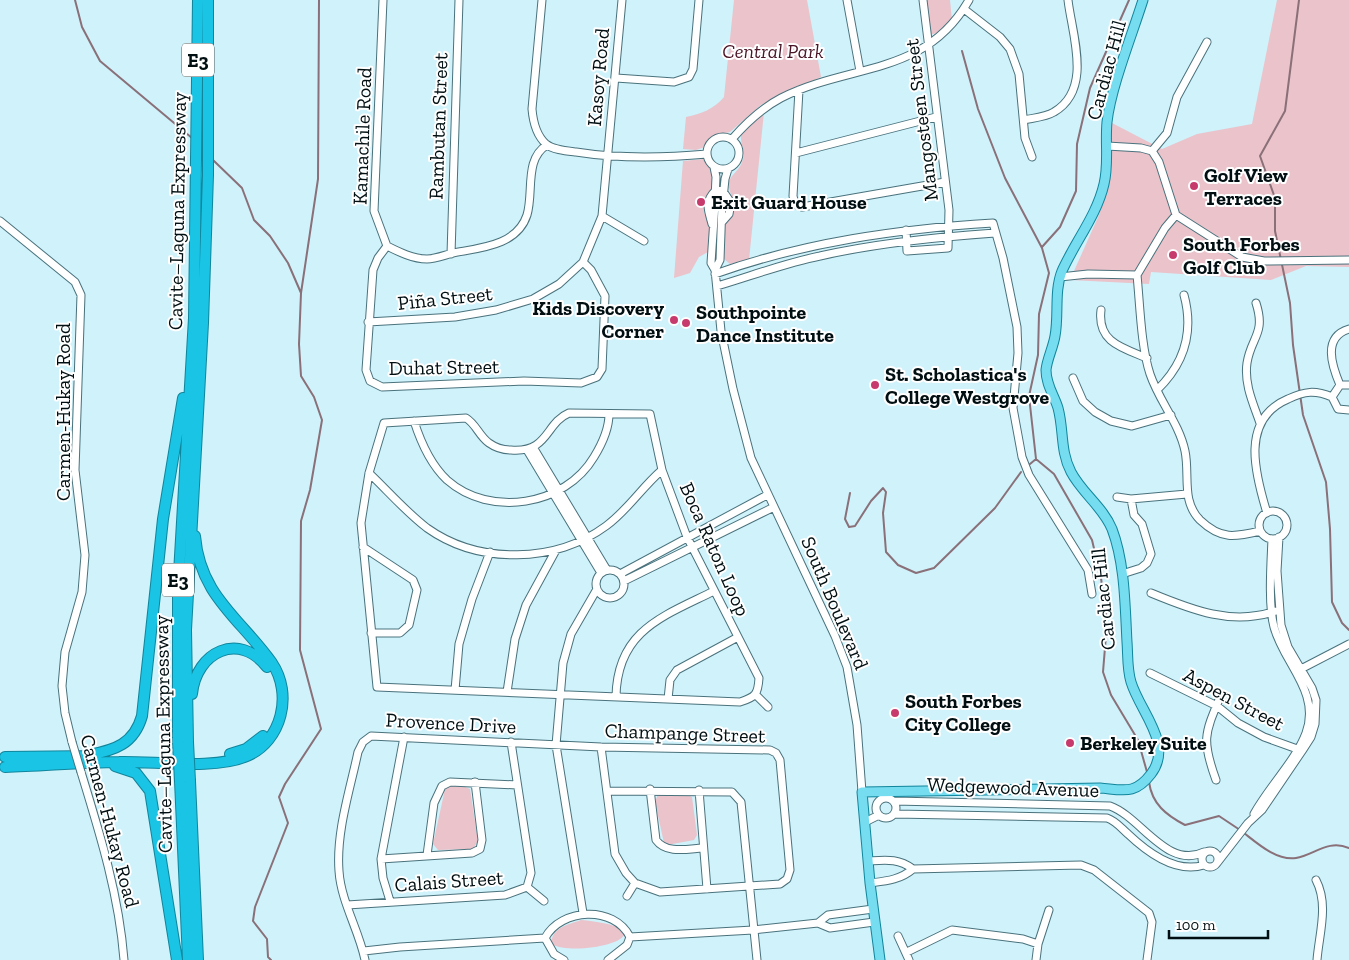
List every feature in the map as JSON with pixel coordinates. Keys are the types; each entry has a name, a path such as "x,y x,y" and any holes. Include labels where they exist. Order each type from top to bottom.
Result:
{"highway":[{"name":"Cavite–Laguna Expressway","path":"198,0 191,362 178,590 185,781 198,960"},
{"name":"Cavite–Laguna Expressway","path":"183,742 186,630 202,364 208,175 208,0"},
{"path":"88,759 125,744 137,730 142,716 163,519 191,362"},
{"path":"88,759 233,761 248,756 261,747 278,725 283,699 277,673 270,660 214,594 201,568 196,544 193,493"},
{"path":"5,762 215,756 236,753 246,749 268,731 273,721 277,703 271,674 259,659 244,650 225,650 210,656 201,665 193,682 183,742"},
{"path":"88,759 132,771 143,780 150,791 177,960"},
{"name":"Cavite–Laguna Expressway","path":"185,781 188,960"}],"main road":[{"name":"Cardiac Hill","path":"863,795 1100,788 1134,790 1142,785 1157,766 1160,749 1131,681 1128,664 1122,574 1112,528 1104,514 1072,474 1066,462 1062,448 1058,408 1048,386 1046,369 1055,338 1060,277 1099,200 1104,185 1107,122 1112,100 1144,0"},
{"name":"South Boulevard","path":"863,795 874,922 880,960"}],"street":[{"name":"Kamachile Road","path":"384,0 374,211 387,246"},
{"name":"Rambutan Street","path":"451,254 459,0"},
{"path":"542,0 532,109 533,122 547,145 559,149 607,157 651,159 706,154"},
{"name":"Kasoy Road","path":"607,157 622,0"},
{"path":"616,78 674,82 689,77 693,69 699,0"},
{"path":"847,0 860,70"},
{"name":"Mangosteen Street","path":"924,0 936,116 946,182 949,236"},
{"path":"732,139 763,109 799,90 910,56 929,46 943,35 969,0"},
{"path":"1024,120 1053,113 1067,102 1075,84 1078,58 1068,0"},
{"path":"964,9 1000,37 1010,49 1018,74 1025,138 1032,157"},
{"path":"1152,151 1167,133 1178,97 1207,42"},
{"path":"799,90 793,196 795,204 802,207 946,182"},
{"path":"796,153 936,116"},
{"path":"722,137 732,139 740,152 737,162 728,169 714,167 706,154 712,141 722,137"},
{"path":"387,246 409,256 428,259 506,241 519,230 527,216 532,169 539,150 547,145"},
{"path":"1107,146 1142,148 1152,151 1159,162 1176,215 1242,257 1255,260 1349,260"},
{"name":"Piña Street","path":"368,322 455,317 496,310 533,299 559,284 583,262 602,216 607,157"},
{"name":"South Boulevard","path":"714,167 722,222 720,260 715,272"},
{"name":"South Boulevard","path":"728,169 712,227 711,263 715,272 721,331 741,423 751,458 835,636 846,667 857,725 863,795"},
{"name":"South Boulevard","path":"712,227 706,207 710,197 729,198 731,209 722,222"},
{"path":"1176,215 1158,238 1137,275 1150,373 1156,390 1171,415 1185,451 1186,494 1199,519 1214,530 1233,537 1260,531"},
{"path":"602,216 644,241"},
{"name":"Carmen-Hukay Road","path":"0,221 74,282 81,295 75,470 85,555 82,592 65,652 62,677 65,713 72,742 112,877 124,960"},
{"path":"715,272 816,244 906,230 993,223 1017,327 1018,353 1013,408 1022,457 1029,475 1088,570 1092,594"},
{"path":"906,230 907,251 948,248 949,236"},
{"path":"716,286 818,256 907,241 995,233"},
{"name":"Duhat Street","path":"387,246 378,258 373,270 366,370 370,381 382,387 524,381 581,383 597,377 602,369 604,296 591,270 583,262"},
{"path":"1060,277 1088,274 1137,275"},
{"path":"1156,390 1168,379 1179,362 1188,332 1189,314 1184,294"},
{"path":"1256,303 1261,323 1247,362 1247,386 1260,423"},
{"path":"1101,310 1101,328 1106,337 1126,350 1147,358"},
{"path":"1340,386 1332,364 1331,347 1339,333 1349,329"},
{"path":"1073,378 1083,401 1095,412 1111,421 1132,426 1171,415"},
{"path":"1332,397 1340,386 1349,385"},
{"path":"1267,513 1256,474 1255,441 1260,423 1271,409 1304,392 1317,391 1332,397 1338,409 1349,410"},
{"name":"Boca Raton Loop","path":"530,448 544,440 560,416 569,412 650,414 662,470 687,537 758,678 758,692 756,695"},
{"path":"414,421 426,454 447,480 470,494 496,502 521,503 570,484 589,465 602,442 609,414"},
{"path":"767,495 620,574 604,571 530,448 503,450 490,444 479,435 472,421 466,418 384,423 369,473 361,523 377,687 740,702 754,698 756,695 768,707"},
{"path":"369,473 428,528 462,545 490,552 512,554 542,553 556,550 584,539 607,526 662,470"},
{"path":"1117,496 1131,499 1186,494"},
{"path":"1122,574 1141,568 1147,563 1151,554 1142,524 1134,515 1131,499"},
{"path":"624,581 774,507"},
{"path":"1277,512 1285,520 1286,528 1276,538 1266,538 1260,531 1259,522 1267,513 1277,512"},
{"path":"1217,863 1234,843 1300,750 1306,735 1310,712 1306,689 1298,671 1282,650 1274,626 1276,611 1276,538"},
{"path":"363,547 413,580 417,590 409,625 400,633 371,633"},
{"path":"507,692 515,639 526,605 556,550"},
{"path":"455,690 460,644 472,598 490,552"},
{"path":"604,571 596,580 597,589 603,596 616,596 622,590 624,581 620,574"},
{"path":"583,913 556,745 562,696 563,663 571,634 597,589"},
{"path":"616,696 616,685 622,660 638,636 650,623 714,591"},
{"path":"1151,593 1193,610 1220,617 1242,617 1276,611"},
{"path":"668,699 670,680 677,670 738,637"},
{"path":"1298,671 1349,644"},
{"name":"Aspen Street","path":"1150,673 1217,706 1238,724 1264,737 1300,750"},
{"path":"1216,780 1208,759 1206,746 1208,725 1221,696"},
{"name":"Provence Drive","path":"365,960 364,951 347,905 339,870 341,838 358,752 363,742 371,736 556,745"},
{"path":"390,901 383,878 381,859 404,737"},
{"name":"Calais Street","path":"347,905 505,895 527,887 531,873 511,742"},
{"name":"Champange Street","path":"556,745 770,750 776,754 780,760 790,870 787,879 780,884 751,887"},
{"path":"601,747 615,854 626,873 635,883 660,892 751,887"},
{"path":"427,855 434,803 442,786 450,782 517,785"},
{"path":"381,859 472,853 480,849 482,840 475,782"},
{"path":"608,790 650,789 732,792 741,802 751,887 756,960"},
{"path":"650,789 656,840 660,845 668,849 702,848"},
{"path":"699,790 702,848 707,889"},
{"name":"Wedgewood Avenue","path":"863,795 879,800 887,797 894,801 1110,806 1123,812 1158,843 1171,850 1195,857 1204,852 1215,852 1234,843"},
{"path":"879,800 876,806 879,815"},
{"path":"894,801 897,806 895,814"},
{"name":"Wedgewood Avenue","path":"865,822 879,815 889,818 895,814 1107,818 1116,822 1151,854 1166,861 1193,868 1204,865 1210,867 1217,863"},
{"path":"1204,852 1201,860 1204,865"},
{"path":"1215,852 1218,857 1217,863"},
{"path":"868,861 893,859 913,869 1081,865 1094,870 1150,913 1152,922 1147,960"},
{"path":"870,883 905,876 913,869"},
{"path":"1316,880 1321,897 1322,911 1317,960"},
{"path":"626,896 635,883"},
{"path":"527,887 544,901"},
{"path":"818,923 828,915 873,909"},
{"path":"1036,960 1038,944 1049,910"},
{"path":"546,938 550,930 557,924 583,913 612,920 627,931 630,937 627,946 608,960"},
{"path":"630,937 753,930 818,923 830,928 874,922"},
{"path":"907,952 952,930 1023,939 1038,944"},
{"path":"898,936 907,952 909,960"},
{"path":"364,951 546,938"},
{"path":"546,938 554,954 564,960"}],"green space":[{"name":"Central Park","path":"734,0 807,0 821,77 761,105 730,132 718,135 705,147 696,150 683,149 686,117 707,110 724,97"},
{"path":"925,0 950,0 952,21 941,32 929,35"},
{"name":"South Forbes Golf Club","path":"1277,0 1349,0 1349,267 1306,266 1271,280 1151,272 1149,284 1070,280 1099,215 1112,159 1112,123 1162,149 1197,134 1252,124"},
{"path":"764,112 749,260 730,264 723,258 725,223 734,201 730,192 729,181 741,165 744,156 741,139 742,132"},
{"path":"703,159 713,171 713,188 705,200 704,212 710,228 708,252 699,257 690,273 674,278 683,161"},
{"path":"448,786 463,786 470,789 478,841 473,849 438,850 433,844 445,789"},
{"path":"658,794 688,795 692,797 697,835 694,840 667,845 664,843 655,802"},
{"path":"581,920 610,925 623,930 623,936 615,942 582,948 565,948 551,944 554,934 558,930"}],"waterway":[{"path":"75,0 82,27 100,61 192,138"},
{"path":"271,960 268,957 267,939 253,921 255,907 288,823 279,797 285,784 321,729 300,650 301,521 310,490 322,420 314,397 301,376 299,344 301,293 318,179 319,0"},
{"path":"1042,247 1060,227 1076,191 1077,144 1090,88 1129,0"},
{"path":"1299,0 1285,111 1260,156 1275,198 1275,231 1290,303 1293,345 1303,415 1326,482 1330,529 1332,602 1342,623 1349,630"},
{"path":"962,51 978,109 1005,178 1042,248 1049,273 1039,314 1038,355 1029,396 1036,459 1054,474 1092,540 1101,578 1107,623 1103,672 1111,695 1138,740 1147,772"},
{"path":"213,160 242,188 254,220 270,236 288,263 301,293"},
{"path":"1030,464 1036,459"},
{"path":"850,493 845,519 849,527 855,526 871,501 883,488 886,492 883,513 886,552 898,565 916,573 934,568 995,508 1021,472"},
{"path":"1149,782 1153,797 1161,808 1185,825 1219,816 1240,830"},
{"path":"1244,833 1268,851 1282,857 1296,858 1334,845 1349,848"}],"place":[{"name":"Golf View Terraces","path":"1194,186"},
{"name":"Exit Guard House","path":"701,202"},
{"name":"South Forbes Golf Club","path":"1173,255"},
{"name":"Kids Discovery Corner","path":"674,320"},
{"name":"Southpointe Dance Institute","path":"686,323"},
{"name":"St. Scholastica's College Westgrove","path":"875,385"},
{"name":"South Forbes City College","path":"895,713"},
{"name":"Berkeley Suite","path":"1070,743"}]}
